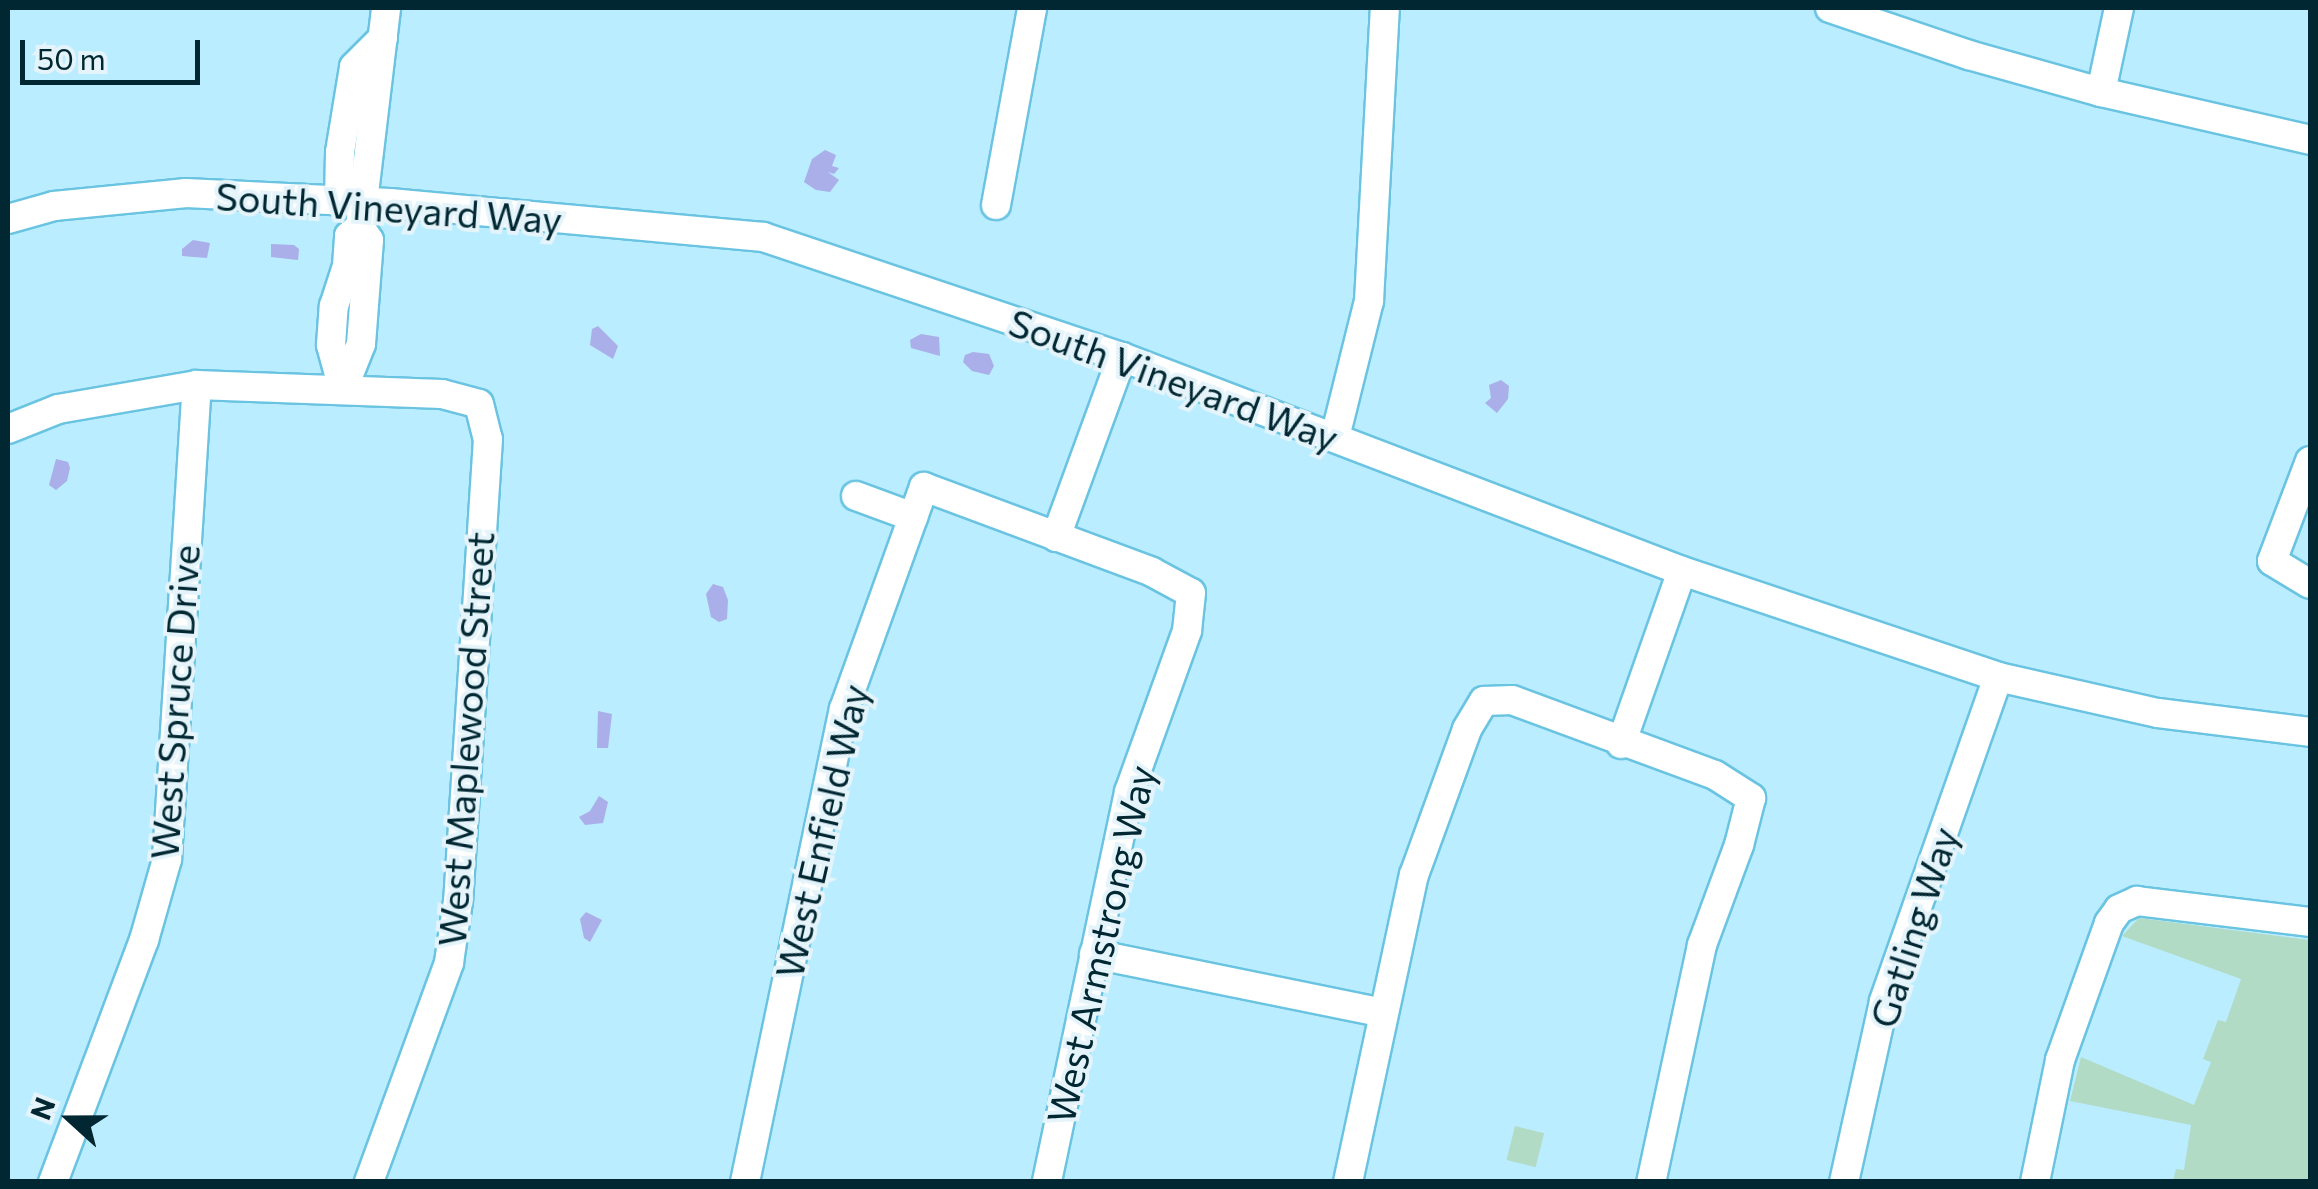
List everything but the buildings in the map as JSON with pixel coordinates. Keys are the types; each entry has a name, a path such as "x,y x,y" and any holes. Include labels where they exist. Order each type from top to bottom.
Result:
{"street":[{"path":"8,429 58,409 196,384 343,389 361,344 369,240 354,209 340,152 354,67 384,38 386,8"},
{"path":"996,205 1032,8"},
{"path":"1335,437 1369,301 1385,8"},
{"path":"1830,8 1969,55 2101,92 2310,140"},
{"path":"2101,92 2119,8"},
{"name":"South Vineyard Way","path":"8,219 54,206 186,193 354,209 763,237 1122,358 1682,571 1998,678 2158,714 2310,732"},
{"path":"1056,537 1122,358"},
{"name":"West Spruce Drive","path":"53,1182 144,940 167,859 196,384"},
{"name":"West Maplewood Street","path":"343,389 442,394 479,404 488,439 458,901 448,963 370,1182"},
{"path":"2310,461 2272,561 2310,584"},
{"name":"West Enfield Way","path":"745,1182 844,708 924,488 1056,537"},
{"path":"856,496 913,517"},
{"name":"West Armstrong Way","path":"1047,1182 1130,792 1188,631 1191,593 1152,572 1056,537"},
{"path":"1621,744 1682,571"},
{"name":"Gatling Way","path":"1844,1182 1884,1001 1998,678"},
{"path":"1348,1182 1414,875 1467,729 1484,701 1512,700 1621,744 1715,775 1751,798 1739,844 1702,945 1651,1182"},
{"path":"2036,1182 2060,1060 2109,922 2119,909 2137,901 2310,922"},
{"path":"1094,954 1382,1013"}],"green space":[{"path":"2139,918 2310,940 2310,1181 2173,1181 2176,1169 2184,1170 2191,1125 2070,1101 2081,1057 2194,1105 2211,1062 2203,1059 2218,1020 2226,1022 2241,979 2122,936"},
{"path":"1515,1126 1544,1133 1536,1167 1507,1160"}],"water":[{"path":"825,150 836,155 832,166 839,168 834,174 828,172 839,180 830,192 816,190 804,182 812,159"},
{"path":"193,240 210,243 207,258 182,256 182,249"},
{"path":"271,244 294,245 299,249 298,260 271,257"},
{"path":"598,326 618,346 613,359 590,345 592,329"},
{"path":"921,334 939,337 940,356 911,348 910,340"},
{"path":"989,354 994,366 989,375 972,371 963,362 965,355"},
{"path":"1501,380 1509,386 1508,399 1497,413 1485,403 1491,398 1489,385"},
{"path":"56,459 68,462 70,468 67,481 56,490 49,485"},
{"path":"713,584 723,587 728,600 727,619 719,622 711,617 706,594"},
{"path":"598,711 612,714 608,748 597,748"},
{"path":"599,796 608,802 603,823 585,825 579,817 590,811"},
{"path":"586,912 602,920 590,942 584,938 580,919"}]}
